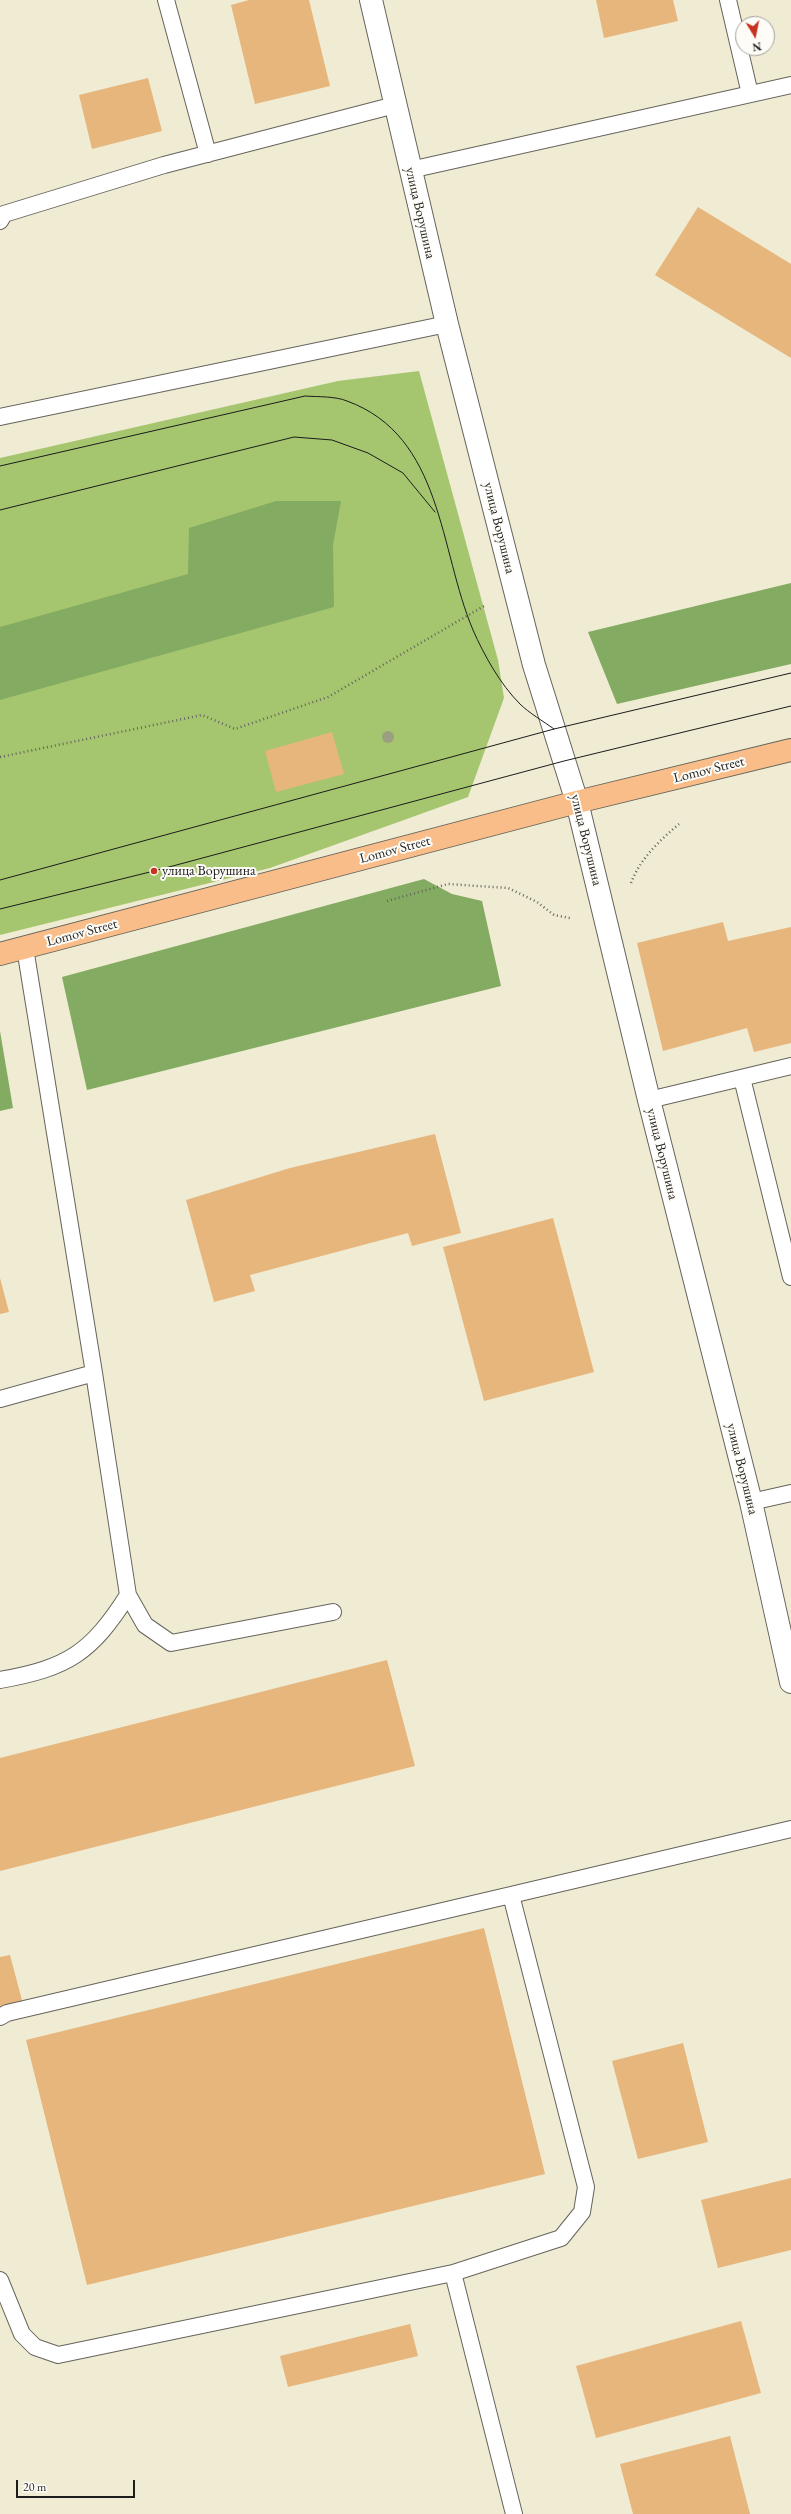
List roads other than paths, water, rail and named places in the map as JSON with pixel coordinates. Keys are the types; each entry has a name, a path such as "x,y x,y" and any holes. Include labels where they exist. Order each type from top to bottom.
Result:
{"main road":[{"name":"Lomov Street","path":"0,954 577,802 791,750"}],"street":[{"name":"улица Ворушина","path":"370,0 447,324 534,665 577,802 649,1100 750,1502 791,1682"}],"lane":[{"path":"166,0 208,154"},
{"path":"728,0 750,94"},
{"path":"410,170 791,85"},
{"path":"0,220 4,214 208,154 395,105"},
{"path":"0,417 447,324"},
{"path":"25,948 94,1373 128,1595 145,1625 171,1643 333,1612"},
{"path":"649,1100 791,1066"},
{"path":"742,1078 791,1277"},
{"path":"0,1399 94,1373"},
{"path":"750,1502 791,1493"},
{"path":"0,1680 39,1673 69,1660 96,1639 113,1618 128,1595"},
{"path":"0,2017 7,2013 791,1829"},
{"path":"0,2280 22,2334 35,2347 58,2355 453,2273 561,2238 582,2212 586,2187 511,1895"},
{"path":"453,2273 514,2514"}],"tram line":[{"path":"0,466 305,396 332,397 347,401 379,418 402,440 420,468 433,499 444,532 462,599 473,630 482,649 499,678 520,704 554,729"},
{"path":"0,510 294,437 332,440 368,453 403,473 435,512"},
{"path":"0,880 554,729 791,673"},
{"path":"0,909 154,871 564,761 791,706"}],"place":[{"name":"улица Ворушина","path":"154,871"}]}
